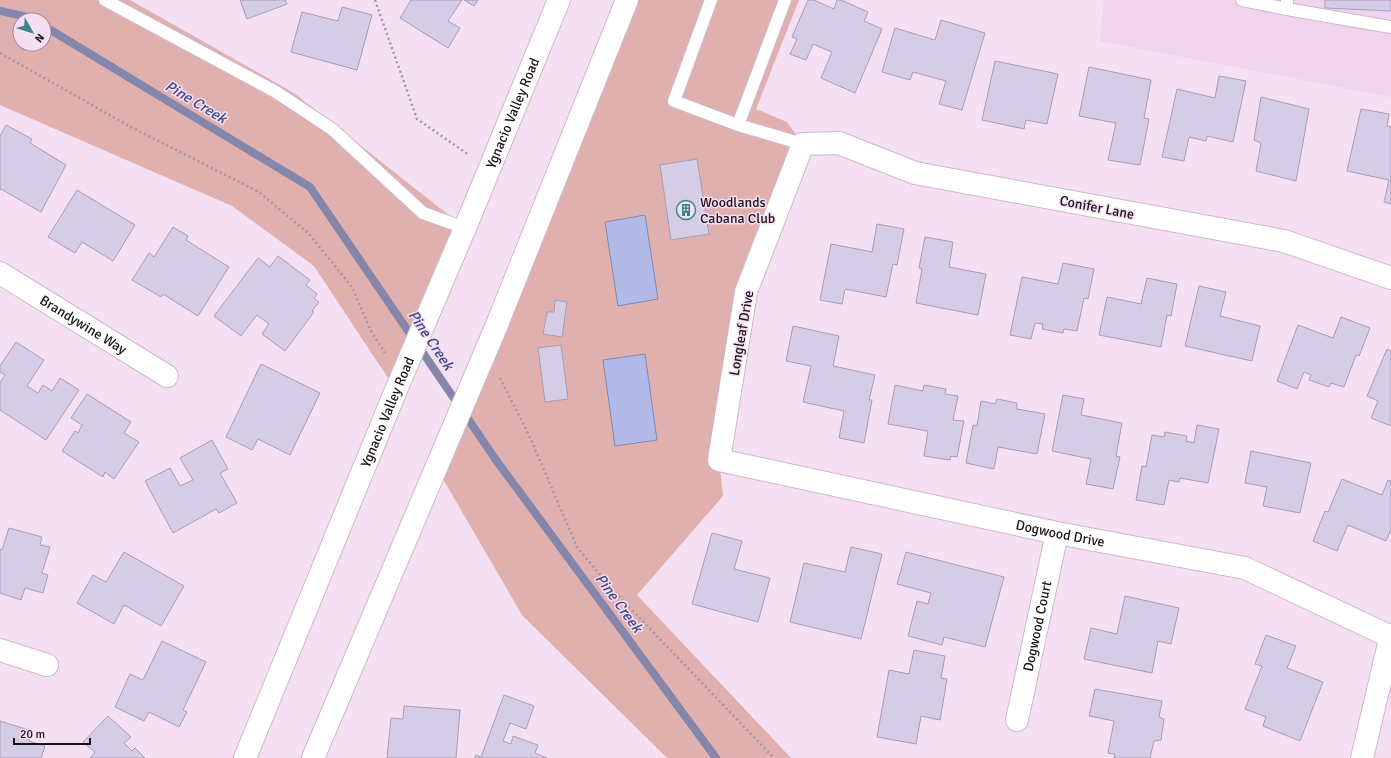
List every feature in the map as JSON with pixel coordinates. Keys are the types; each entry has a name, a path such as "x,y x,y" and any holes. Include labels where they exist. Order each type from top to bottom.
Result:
{"main road":[{"name":"Ygnacio Valley Road","path":"245,758 398,383 465,228 559,0"},
{"path":"313,758 496,327 627,0"},
{"name":"Conifer Lane","path":"802,144 839,143 915,173 1284,241 1391,278"},
{"name":"Longleaf Drive","path":"719,460 746,292 802,144"},
{"name":"Brandywine Way","path":"0,273 167,376"},
{"name":"Dogwood Drive","path":"719,460 1057,533 1245,568 1391,636"},
{"name":"Dogwood Court","path":"1017,720 1057,533"},
{"path":"1362,758 1391,636"},
{"path":"0,650 47,665"}],"lane":[{"path":"105,0 276,92 332,129 423,213 465,228"},
{"path":"711,0 674,101 738,125 802,144"},
{"path":"738,125 785,0"},
{"path":"1242,0 1287,4 1391,27"}],"path":[{"path":"375,0 417,119 489,170"},
{"path":"0,53 129,126 259,192 309,234 352,287 371,331 398,383"},
{"path":"486,351 530,435 578,547 610,587 774,758"}],"shaded area":[{"path":"0,0 130,0 294,93 465,228 396,390 314,266 232,206 0,105"},
{"path":"627,0 799,0 756,109 787,122 803,144 746,292 719,460 723,496 637,595 791,758 667,758 522,615 436,467"},
{"path":"1104,0 1391,0 1391,97 1100,41"}],"water":[{"path":"645,215 658,299 618,306 605,222"},
{"path":"645,354 657,440 615,446 603,360"}],"building":[{"path":"240,0 285,0 287,4 247,19"},
{"path":"411,0 462,0 448,21 460,28 448,48 400,18"},
{"path":"464,0 478,0 474,6"},
{"path":"808,0 814,0 834,9 837,0 841,0 868,12 864,21 882,29 855,93 821,78 832,52 813,44 806,60 790,54 797,39 792,37"},
{"path":"1325,0 1391,0 1391,11 1325,8"},
{"path":"342,7 372,15 357,70 291,52 302,12 338,21"},
{"path":"941,20 985,33 962,110 939,104 946,81 913,72 910,80 882,72 895,28 935,40"},
{"path":"995,61 1058,74 1047,124 1026,120 1024,129 982,120"},
{"path":"1089,67 1151,80 1144,118 1149,119 1140,165 1108,160 1116,123 1079,116"},
{"path":"1219,76 1246,81 1233,142 1207,136 1206,141 1189,137 1184,161 1162,157 1177,89 1215,98"},
{"path":"1261,97 1309,109 1296,181 1256,171 1261,143 1254,140"},
{"path":"1361,109 1389,114 1387,126 1391,127 1391,204 1384,202 1389,180 1347,171"},
{"path":"6,125 32,139 30,143 66,165 41,212 1,189 0,190 0,136"},
{"name":"Woodlands Cabana Club","path":"697,159 709,234 671,240 660,165"},
{"path":"77,190 135,225 113,261 82,242 75,253 48,237"},
{"path":"877,224 904,229 897,265 893,264 886,297 845,289 842,304 820,300 831,244 872,252"},
{"path":"173,227 188,236 186,240 229,267 198,316 163,294 161,297 132,280 149,253 154,257"},
{"path":"925,237 953,242 949,267 986,274 978,315 916,303 922,269 919,268"},
{"path":"278,256 310,280 306,285 317,294 314,298 319,302 312,311 314,312 285,351 262,334 269,324 257,315 241,336 214,316 258,258 270,267"},
{"path":"1063,263 1094,269 1088,299 1084,298 1077,331 1064,329 1063,333 1042,329 1043,324 1035,323 1031,339 1010,335 1022,277 1058,284"},
{"path":"1147,278 1177,284 1171,316 1167,315 1161,347 1099,335 1107,297 1141,304"},
{"path":"1199,286 1226,292 1220,316 1260,326 1252,361 1185,346"},
{"path":"555,300 567,302 562,337 543,334 547,312 554,312"},
{"path":"1341,317 1370,328 1359,356 1356,355 1344,387 1331,383 1329,387 1309,380 1311,375 1304,372 1297,389 1277,381 1298,325 1333,338"},
{"path":"793,326 839,336 833,366 875,375 869,400 872,400 864,443 839,438 844,411 803,402 811,366 786,361"},
{"path":"16,342 44,360 27,386 38,393 43,385 52,391 60,378 79,390 46,440 0,410 0,383 5,375 0,372 0,366"},
{"path":"561,345 568,399 545,402 538,348"},
{"path":"1387,349 1391,351 1391,426 1371,418 1378,401 1367,396"},
{"path":"261,364 320,393 290,455 258,439 252,450 226,437"},
{"path":"895,385 923,391 924,385 946,389 945,394 958,396 953,420 964,421 957,457 951,456 950,460 924,456 928,431 888,424"},
{"path":"87,394 131,422 124,433 139,442 114,479 105,472 103,477 62,451 75,431 78,433 82,425 71,418"},
{"path":"1063,395 1084,399 1081,415 1122,423 1116,456 1120,457 1113,489 1086,484 1091,459 1052,451"},
{"path":"997,399 1017,403 1017,409 1045,414 1037,454 998,447 994,469 966,463 973,425 977,426 981,401 995,404"},
{"path":"1197,425 1219,429 1208,483 1180,478 1179,482 1169,480 1164,505 1136,500 1142,466 1146,467 1152,435 1164,437 1165,432 1187,436 1186,441 1194,443"},
{"path":"212,440 228,469 220,473 237,503 219,513 216,509 173,533 145,481 170,468 180,486 193,480 180,458"},
{"path":"1251,451 1311,463 1300,513 1263,506 1267,487 1245,483"},
{"path":"1342,479 1382,495 1388,480 1391,481 1391,529 1386,541 1348,525 1337,551 1313,541 1325,511 1328,512"},
{"path":"9,528 42,537 40,545 50,547 42,573 48,575 43,593 25,588 21,600 0,593 0,549 2,550"},
{"path":"712,533 742,541 734,569 770,578 758,622 692,604"},
{"path":"851,547 882,554 861,639 790,622 804,563 845,572"},
{"path":"124,552 184,586 161,626 124,605 114,624 77,603 93,575 106,582"},
{"path":"906,552 1004,577 985,647 944,637 942,645 908,636 917,601 928,604 931,593 897,584"},
{"path":"1125,596 1179,608 1171,644 1158,641 1152,673 1084,659 1091,628 1117,634"},
{"path":"1266,635 1296,646 1287,668 1323,682 1300,741 1263,726 1266,717 1245,709 1262,666 1255,664"},
{"path":"162,641 206,662 183,710 187,712 179,727 149,712 144,721 115,707 130,674 143,680"},
{"path":"914,650 945,656 941,678 947,679 940,720 921,716 916,744 877,737 889,670 909,674"},
{"path":"1095,689 1162,701 1159,717 1164,719 1161,740 1154,741 1150,758 1114,758 1115,754 1108,753 1114,721 1089,716"},
{"path":"504,695 534,706 526,729 510,723 503,741 511,744 513,736 538,745 535,753 547,758 475,758 476,755 481,757"},
{"path":"404,706 460,710 456,758 387,758 391,718 403,719"},
{"path":"108,716 131,737 124,743 132,751 135,748 145,758 90,758 95,752 83,742"},
{"path":"0,721 32,731 29,741 45,746 41,758 0,758"}],"waterway":[{"name":"Pine Creek","path":"0,11 12,14"},
{"name":"Pine Creek","path":"52,31 310,187 496,460 716,758"}],"place":[{"name":"Woodlands Cabana Club","path":"686,210"}]}
